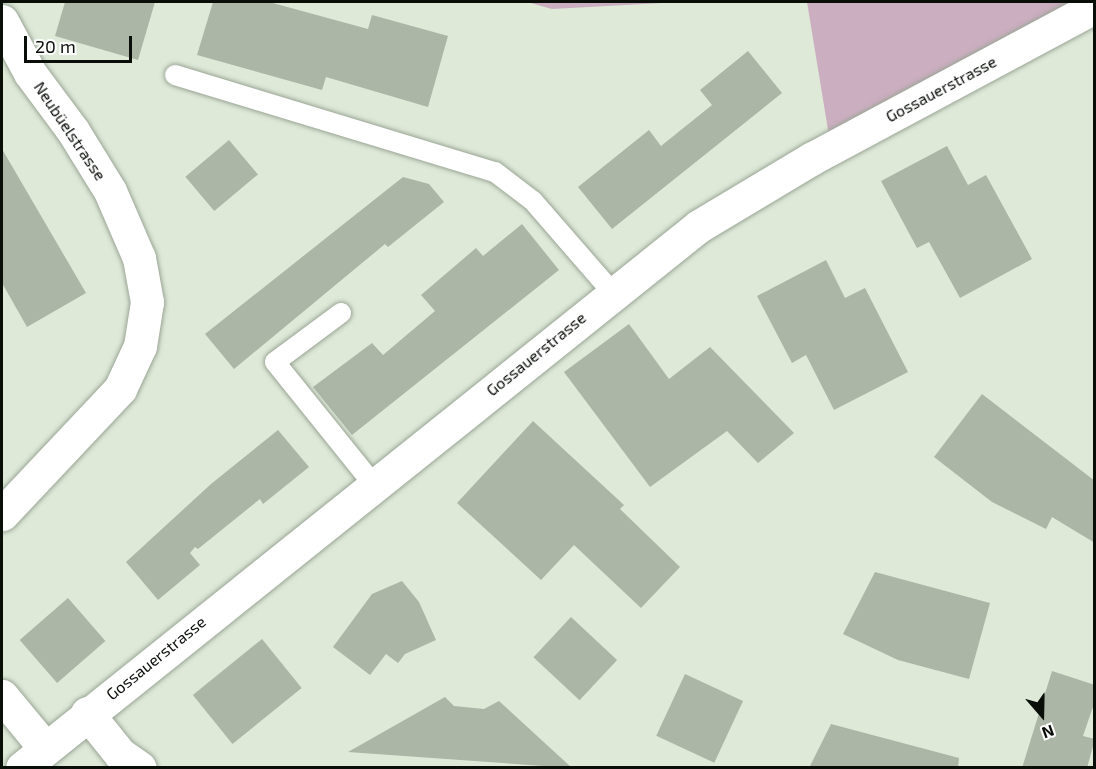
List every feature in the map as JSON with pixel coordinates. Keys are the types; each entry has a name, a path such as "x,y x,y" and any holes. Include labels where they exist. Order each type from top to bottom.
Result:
{"street":[{"name":"Gossauerstrasse","path":"33,758 612,292 699,226 763,186 1095,7"},
{"name":"Neubüelstrasse","path":"2,21 19,56 82,144 110,191 139,258 147,302 140,346 120,389 2,514"},
{"path":"2,696 33,758"},
{"path":"87,713 120,754 140,768"}],"lane":[{"path":"175,75 495,172 522,189 612,292"},
{"path":"341,313 275,362 374,485"}],"shaded area":[{"path":"527,2 681,2 552,9"},
{"path":"807,2 1094,2 831,148"}],"building":[{"path":"65,2 155,2 138,60 55,36"},
{"path":"213,2 269,2 368,29 372,15 448,36 428,107 326,77 322,90 197,55"},
{"path":"748,51 782,93 612,229 578,187 649,130 661,146 712,105 700,90"},
{"path":"229,140 258,174 214,211 185,177"},
{"path":"947,146 968,185 986,175 1032,259 960,298 929,242 917,248 881,181"},
{"path":"2,149 86,293 27,327 2,283"},
{"path":"403,177 429,184 444,202 388,247 385,244 234,369 205,334"},
{"path":"522,224 559,270 352,435 313,387 372,343 383,355 435,311 421,295 476,248 483,256"},
{"path":"826,260 845,298 865,288 908,372 834,410 806,355 792,363 757,296"},
{"path":"629,324 669,379 710,347 794,433 758,463 727,431 650,487 564,372"},
{"path":"982,394 1095,481 1095,543 1052,517 1046,529 992,502 934,457"},
{"path":"533,421 624,505 620,509 680,567 641,608 574,545 541,580 457,503"},
{"path":"278,430 309,467 263,504 260,499 198,549 195,547 190,553 200,565 158,600 126,562 211,484"},
{"path":"875,572 990,603 969,679 898,660 843,634"},
{"path":"402,581 419,602 436,640 405,654 398,663 386,654 370,675 333,647 372,594"},
{"path":"68,598 105,641 57,683 20,640"},
{"path":"571,617 617,660 580,700 533,657"},
{"path":"262,639 302,688 232,744 193,695"},
{"path":"1052,671 1095,685 1095,701 1083,736 1095,739 1087,768 1022,768"},
{"path":"685,674 743,701 714,763 656,736"},
{"path":"445,697 454,706 484,709 499,701 572,768 348,752"},
{"path":"831,724 959,758 958,768 809,768"}]}
